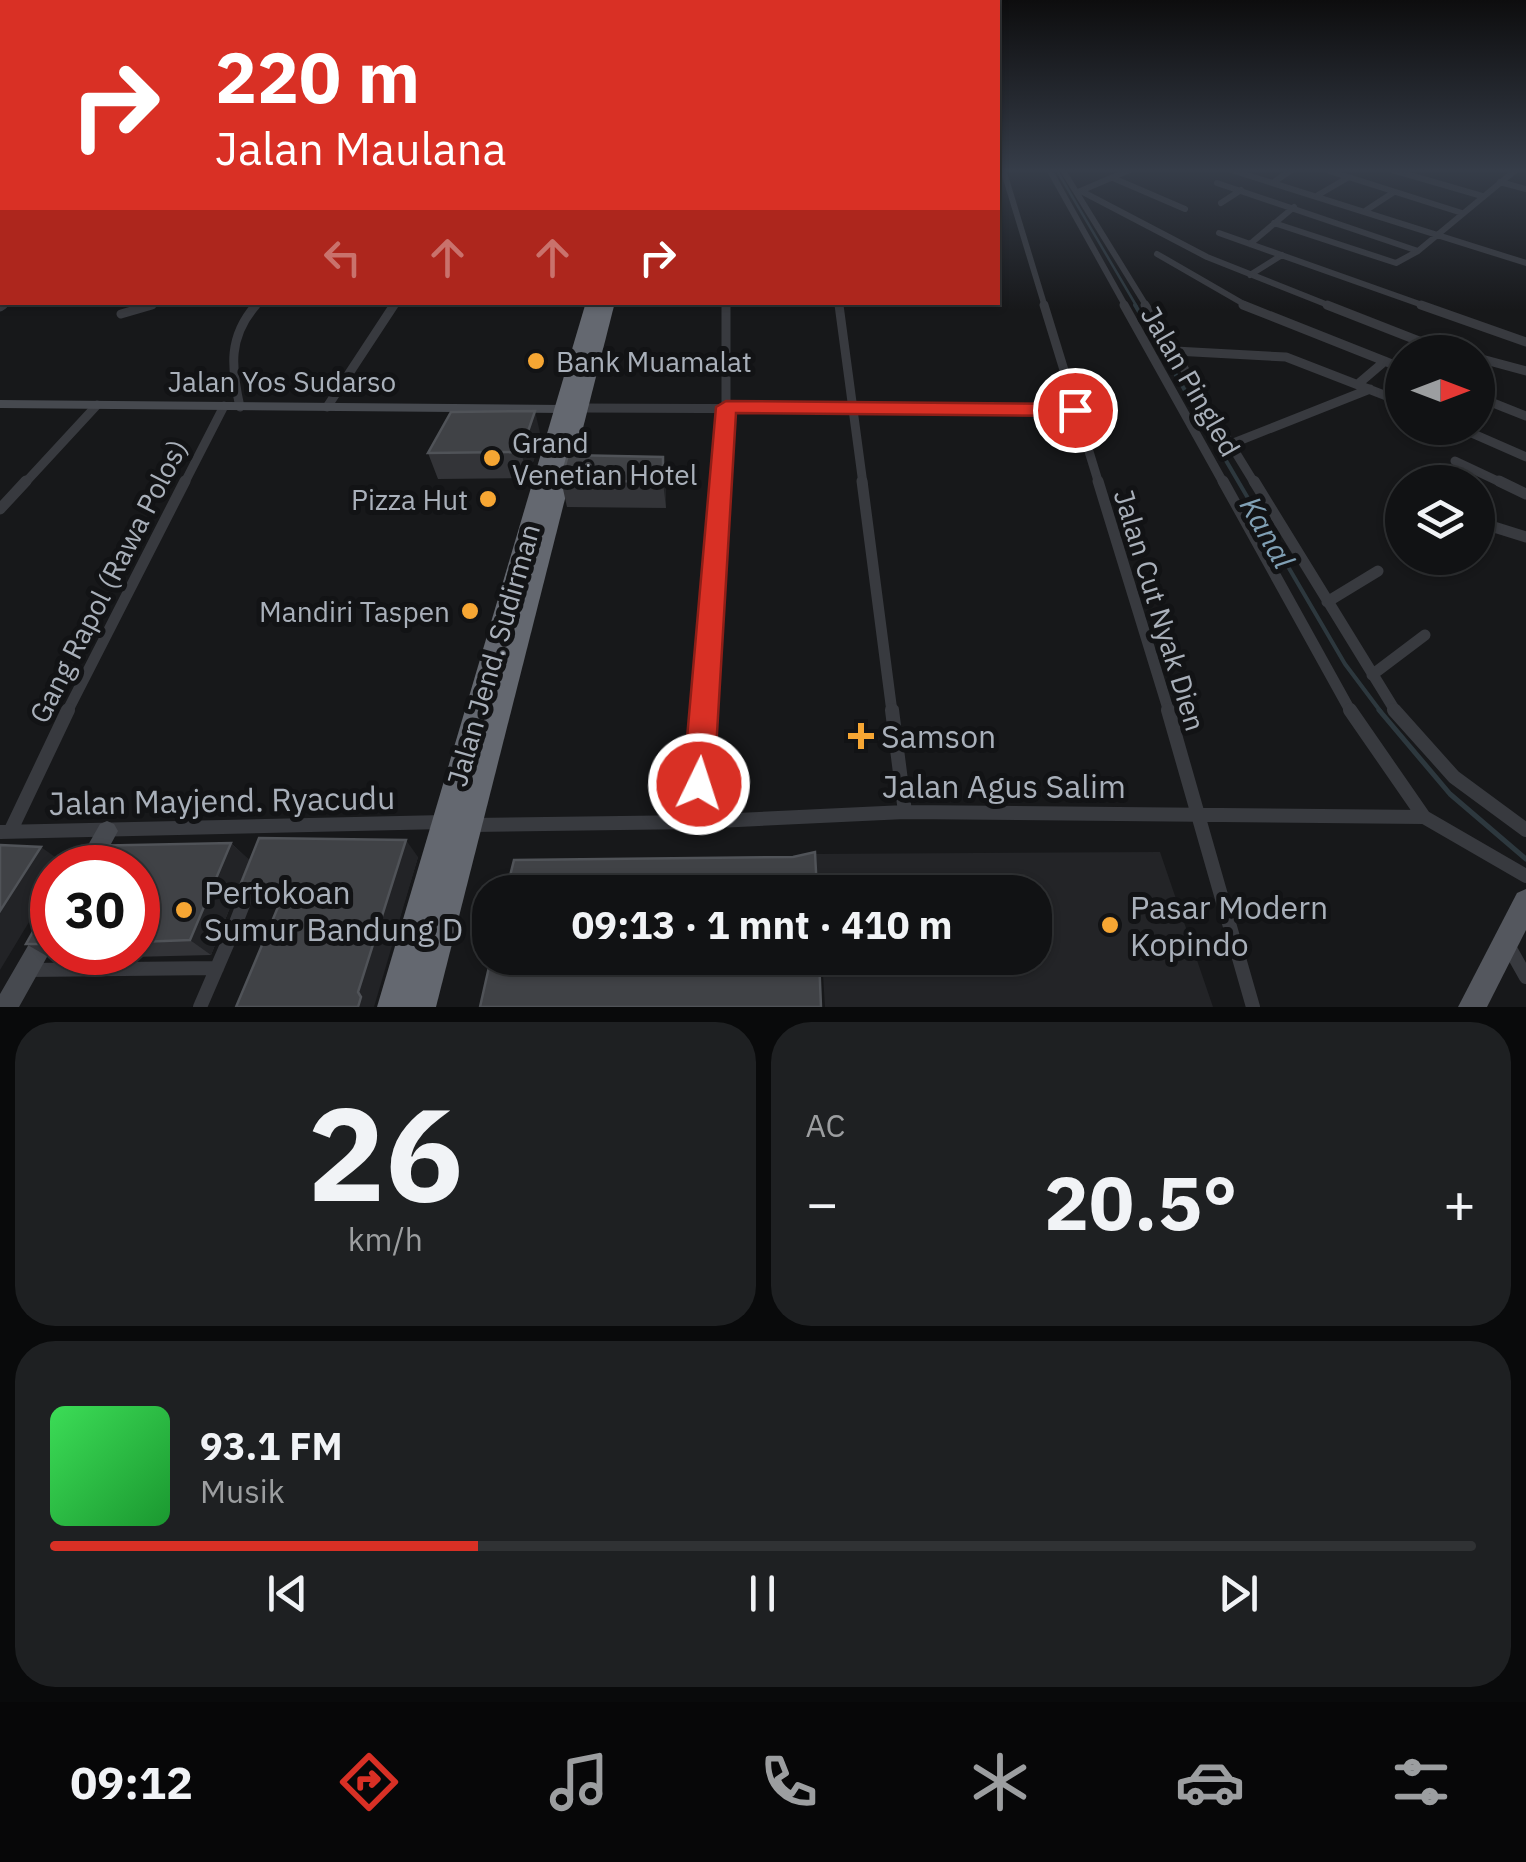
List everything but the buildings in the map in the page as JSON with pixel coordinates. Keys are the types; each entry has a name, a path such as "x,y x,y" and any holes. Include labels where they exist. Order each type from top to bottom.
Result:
{"highway":[{"name":"Jalan Jend. Sudirman","path":"572,408 593,305"},
{"name":"Jalan Jend. Sudirman","path":"393,1007 455,824 572,408 607,305"},
{"name":"Jalan Jend. Sudirman","path":"420,1007 455,824"}],"main road":[{"path":"1472,1007 1526,902"}],"street":[{"name":"Jalan Cut Nyak Dien","path":"1017,216 1200,815 1253,1007"},
{"name":"Jalan Pingled","path":"1075,216 1358,725 1424,817"},
{"path":"1093,216 1372,675 1422,746 1464,789 1526,830"},
{"path":"1125,216 1250,275 1404,335"},
{"path":"1250,244 1283,216"},
{"path":"1319,216 1418,251"},
{"path":"1385,216 1524,260"},
{"path":"1274,223 1390,263 1418,251 1458,216"},
{"path":"1219,233 1526,342"},
{"path":"1157,254 1258,312 1385,361 1358,384"},
{"path":"1250,275 1282,255"},
{"path":"121,314 150,305"},
{"path":"240,406 231,350 241,321 255,305"},
{"path":"327,407 394,305"},
{"path":"696,822 726,407 726,305"},
{"path":"839,305 905,812"},
{"path":"1175,351 1286,357 1385,395"},
{"path":"1495,362 1526,370"},
{"path":"1231,444 1370,389"},
{"name":"Jalan Yos Sudarso","path":"0,404 572,408"},
{"path":"1495,404 1526,416"},
{"path":"0,509 97,406"},
{"name":"Gang Rapol (Rawa Polos)","path":"5,832 224,406"},
{"path":"572,408 1075,410"},
{"path":"1495,443 1526,457"},
{"path":"1454,461 1526,494"},
{"path":"1495,527 1526,537"},
{"path":"1328,602 1378,571"},
{"path":"1372,675 1403,648 1425,636"},
{"name":"Jalan Agus Salim","path":"455,824 696,822 905,812 1004,816 1424,817 1526,876"},
{"name":"Jalan Mayjend. Ryacudu","path":"5,832 455,824"},
{"path":"266,844 273,827"},
{"path":"98,845 106,831"},
{"path":"200,1007 259,862"},
{"path":"232,933 278,932 272,947"},
{"path":"1507,944 1526,977"},
{"path":"6,1007 30,966"},
{"path":"28,970 217,968"}],"shaded area":[{"name":"Pasar Modern Kopindo","path":"1160,852 1213,1007 825,1007 823,975 1052,975 1052,875 817,875 816,854"}],"waterway":[{"name":"Kanal","path":"1084,216 1137,307"},
{"name":"Kanal","path":"1135,305 1345,664 1381,712"},
{"name":"Kanal","path":"1379,710 1450,794 1526,859"}],"place":[{"name":"Bank Muamalat","path":"536,361"},
{"name":"Grand Venetian Hotel","path":"492,458"},
{"name":"Pizza Hut","path":"488,499"},
{"name":"Mandiri Taspen","path":"470,611"},
{"name":"Samson","path":"861,736"},
{"name":"Pertokoan Sumur Bandung D","path":"184,910"},
{"name":"Pasar Modern Kopindo","path":"1110,925"}],"route":[{"path":"699,784 726,407 1075,410"}]}
